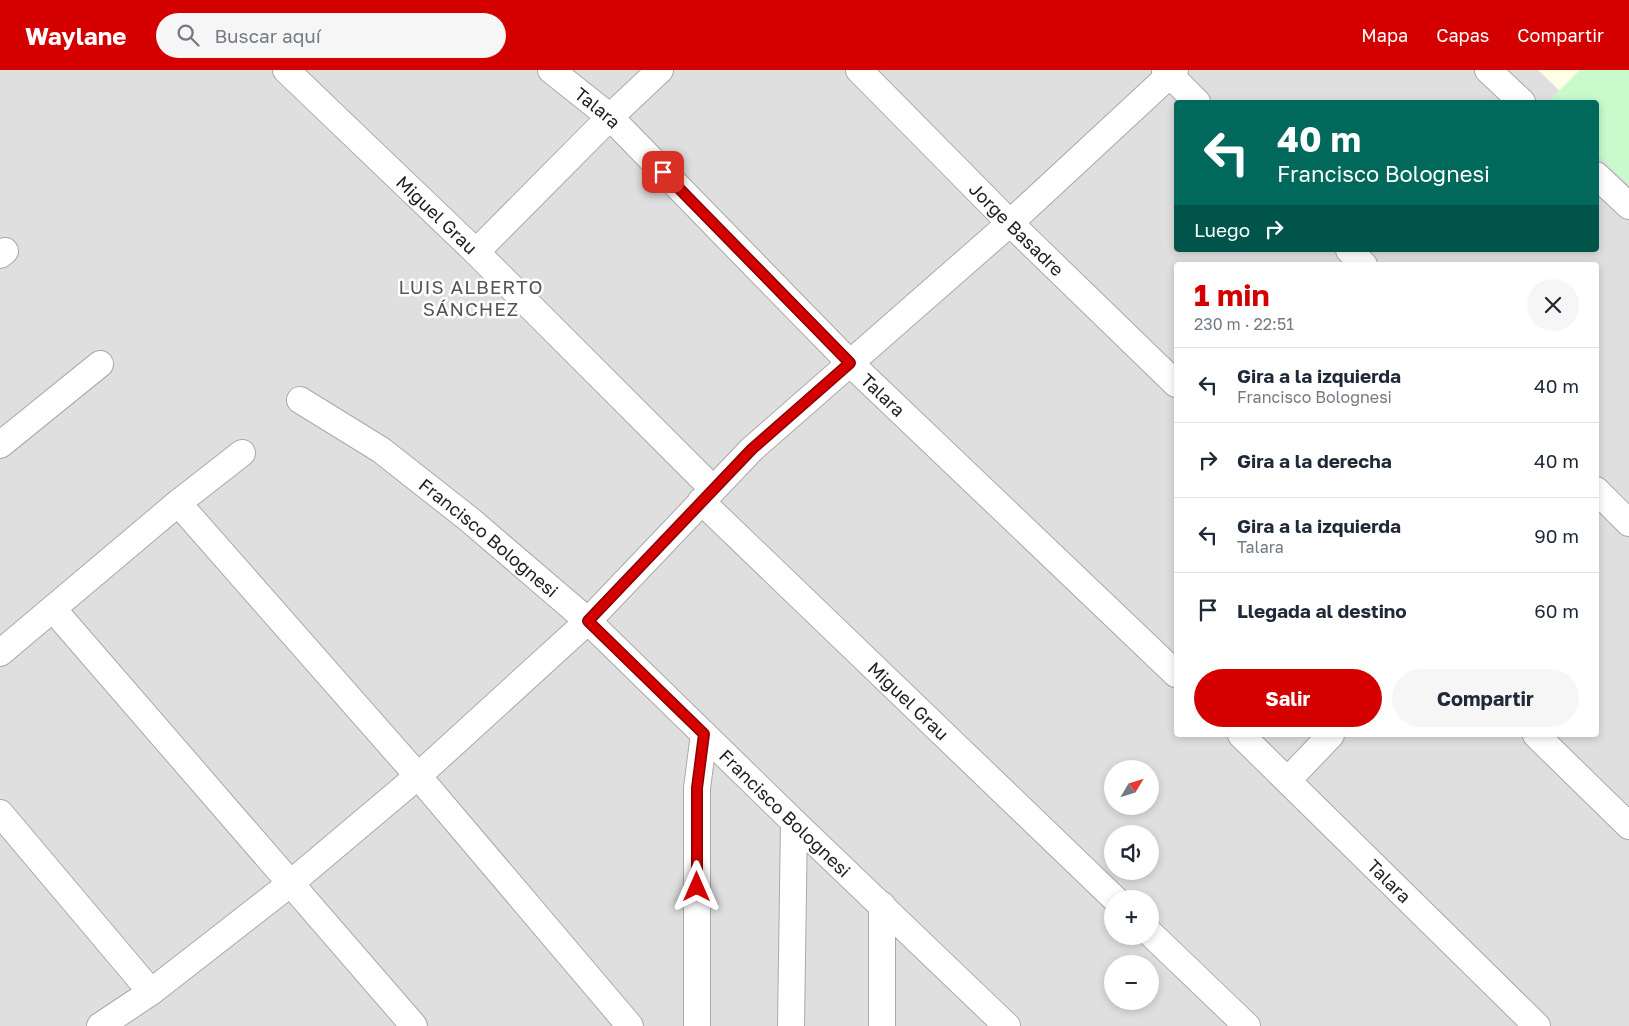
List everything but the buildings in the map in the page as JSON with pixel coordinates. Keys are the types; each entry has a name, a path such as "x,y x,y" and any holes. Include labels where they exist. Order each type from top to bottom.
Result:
{"street":[{"name":"Miguel Grau","path":"286,70 476,252 707,495 1106,890"},
{"name":"Talara","path":"550,70 610,117 850,363 1174,672"},
{"path":"476,252 610,117 660,70"},
{"name":"Jorge Basadre","path":"859,70 1010,223 1174,382"},
{"path":"1488,70 1520,100"},
{"path":"100,1026 151,992 291,883 418,776 588,621 752,449 1010,223 1170,72 1195,100"},
{"path":"1599,177 1629,206"},
{"path":"1351,252 1361,262"},
{"path":"0,445 100,364"},
{"name":"Francisco Bolognesi","path":"300,400 380,450 470,520 588,621 1007,1026"},
{"path":"0,653 178,503 242,453"},
{"path":"1599,493 1629,523"},
{"path":"178,503 418,776 630,1026"},
{"path":"54,609 414,1026"},
{"path":"697,1026 697,788 704,734"},
{"name":"Talara","path":"1243,737 1537,1026"},
{"path":"1288,780 1329,737"},
{"path":"1538,737 1629,826"},
{"path":"0,814 151,992"},
{"path":"791,1026 794,822"},
{"path":"882,905 882,1026"},
{"path":"1159,942 1247,1026"}],"shaded area":[{"path":"0,70 1629,70 1629,1026 0,1026"},
{"path":"1538,70 1580,70 1560,91"}],"green space":[{"path":"1580,70 1629,70 1629,185 1599,156 1599,100 1550,100"}],"district":[{"name":"LUIS ALBERTO SÁNCHEZ","path":"471,297"}],"route":[{"path":"663,172 850,363 752,449 588,621 704,734 697,788 697,887"}]}
